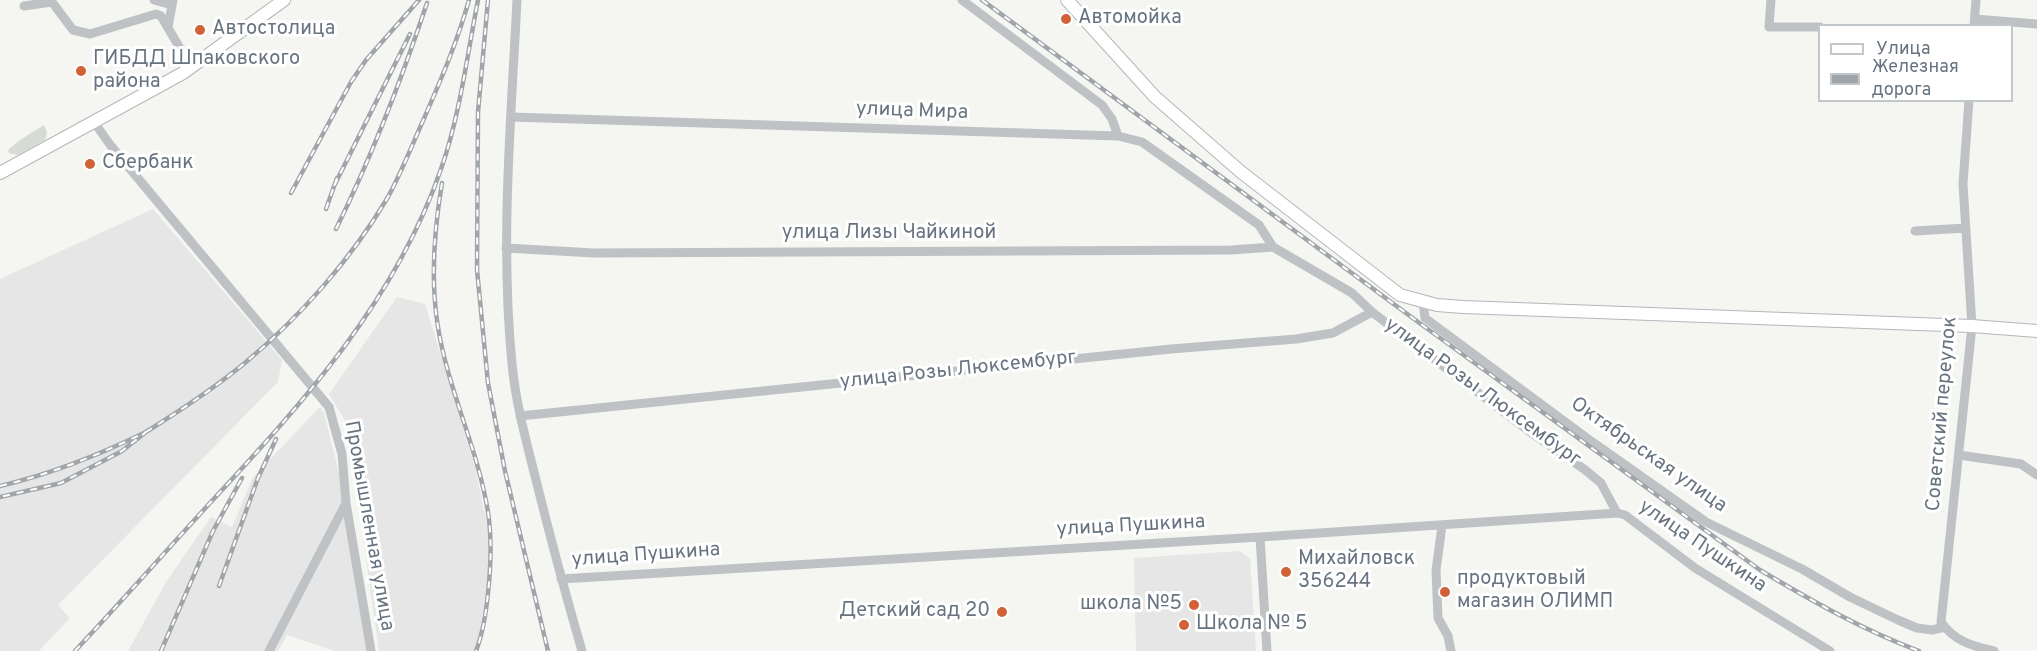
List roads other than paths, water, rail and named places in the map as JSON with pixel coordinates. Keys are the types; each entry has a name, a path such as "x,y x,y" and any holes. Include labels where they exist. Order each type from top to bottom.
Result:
{"main road":[{"path":"0,173 191,68 284,0"},
{"name":"улица Розы Люксембург","path":"1067,0 1155,98 1241,172 1400,295 1423,302 1463,307 1972,326 2037,331"}],"street":[{"path":"154,0 172,2 168,27"},
{"path":"517,0 506,187 506,248 512,364 520,416"},
{"path":"962,0 1102,105 1112,118 1118,136"},
{"path":"1771,0 1769,27 1818,27"},
{"path":"1976,0 1975,22 2037,24"},
{"path":"24,6 52,2 73,30 90,34 156,14 161,16 191,68"},
{"name":"Советский переулок","path":"1943,625 1972,326 1964,184 1969,102"},
{"name":"улица Мира","path":"511,117 1118,136 1142,142 1259,225 1273,247"},
{"name":"Промышленная улица","path":"94,122 111,146 329,407 342,454 346,503 371,651"},
{"path":"1915,231 1966,228"},
{"path":"1273,247 1352,293 1372,312"},
{"name":"улица Лизы Чайкиной","path":"506,248 605,253 1231,250 1273,247"},
{"name":"Октябрьская улица","path":"1423,302 1425,318 1435,327 1491,365 1592,441 1706,522 1898,620 1917,628 1932,630 1943,625"},
{"name":"улица Розы Люксембург","path":"520,416 1160,350 1296,339 1333,333 1372,312 1530,432 1602,483 1617,513"},
{"name":"улица Пушкина","path":"520,416 561,579 1442,526 1617,513 1624,515 1695,568 1830,651"},
{"path":"1959,455 2021,464 2037,475"},
{"path":"269,651 346,503"},
{"path":"1442,526 1436,570 1438,618 1448,636 1451,651"},
{"path":"1260,537 1267,651"},
{"path":"561,579 582,651"},
{"path":"1943,625 1948,633 1959,640 1994,651"}],"railway":[{"path":"291,193 351,82 366,60 419,0"},
{"path":"146,432 234,372 306,306 342,264 374,220 402,170 448,62 469,0"},
{"path":"75,651 279,427 344,348 373,306 422,217 448,149 478,0"},
{"path":"488,0 478,112 477,270 488,383 505,471 548,651"},
{"path":"982,0 1414,319 1760,570 1838,614 1919,651"},
{"path":"336,229 385,118 427,3"},
{"path":"334,186 410,34"},
{"path":"326,209 337,178"},
{"path":"442,183 434,255 434,291 438,327 449,374 477,465 488,512 490,532 487,600 476,651"},
{"path":"0,486 74,463 146,432 122,451 61,483 0,497"},
{"path":"219,586 258,478 276,439"},
{"path":"161,651 213,531 242,478"}],"place":[{"name":"Автомойка","path":"1066,19"},
{"name":"Автостолица","path":"200,30"},
{"name":"ГИБДД Шпаковского района","path":"81,71"},
{"name":"Сбербанк","path":"90,164"},
{"name":"Михайловск 356244","path":"1286,572"},
{"name":"продуктовый магазин ОЛИМП","path":"1445,592"},
{"name":"школа №5","path":"1194,605"},
{"name":"Детский сад 20","path":"1002,612"},
{"name":"Школа № 5","path":"1184,625"}]}
